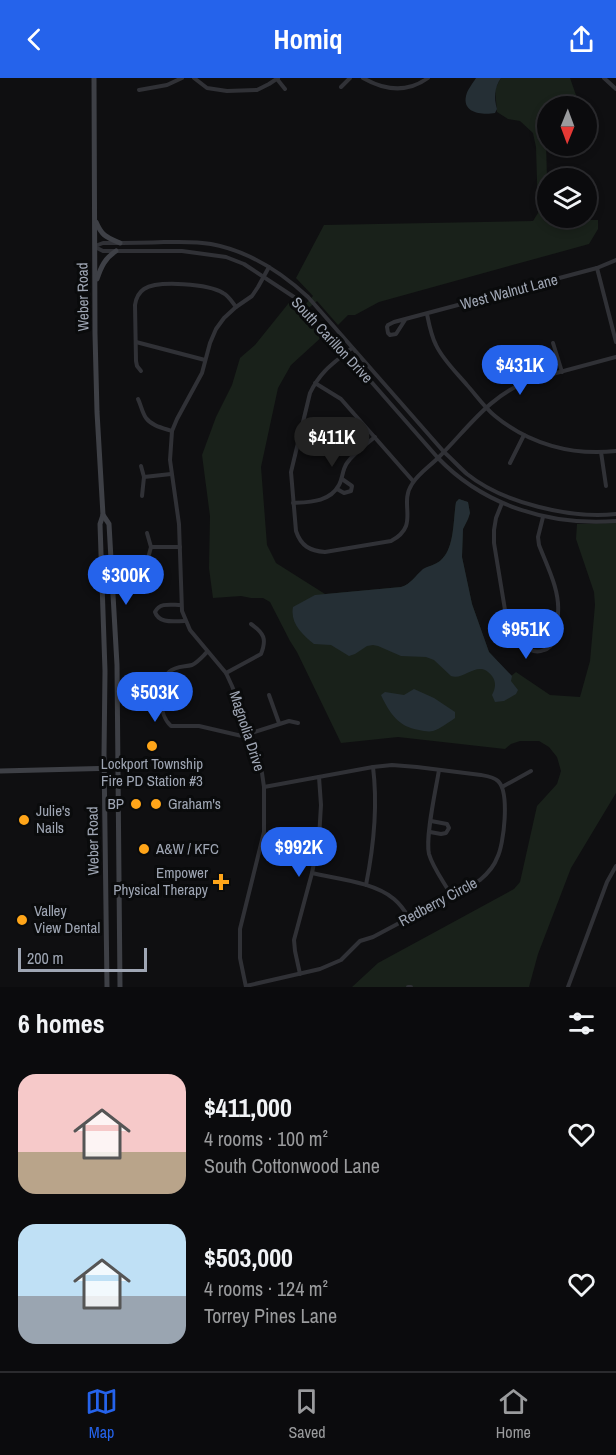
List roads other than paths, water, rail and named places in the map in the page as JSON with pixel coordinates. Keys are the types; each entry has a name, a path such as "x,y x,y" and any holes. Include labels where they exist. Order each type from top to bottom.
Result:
{"main road":[{"name":"Weber Road","path":"94,78 97,412 103,515 100,524 105,671 107,987"},
{"path":"95,218 104,236 120,243"},
{"path":"95,283 102,263 116,251"},
{"name":"Weber Road","path":"103,515 109,524 117,664 120,987"},
{"path":"0,771 119,768"}],"street":[{"path":"139,90 167,85 182,78"},
{"path":"194,78 207,88 227,91 257,90 277,78 285,89"},
{"path":"341,87 350,78"},
{"path":"363,78 375,85 393,88 411,87 428,78"},
{"path":"604,78 616,89"},
{"name":"South Carillon Drive","path":"95,246 103,243 209,244 236,250 258,260 301,291 444,452 469,475 494,490 543,508 580,515 616,514"},
{"name":"South Carillon Drive","path":"95,246 103,251 205,253 226,257 244,264 294,297 449,470 466,483 502,503 543,517 587,522 616,521"},
{"name":"West Walnut Lane","path":"405,320 396,334 388,333 388,325 405,320 427,314 597,268 615,262"},
{"name":"Magnolia Drive","path":"246,987 240,958 240,929 264,832 264,787 260,766 238,698 226,673 197,641 185,621 181,605 179,524 170,460 172,431 199,379 216,329 236,307 252,296 269,267"},
{"path":"597,268 616,342"},
{"path":"141,371 136,361 135,305 139,293 152,286 186,285 217,290 228,296 236,307"},
{"path":"427,314 435,343 441,354 486,407 507,425 553,447 571,451 616,451"},
{"path":"136,342 205,360"},
{"path":"554,343 561,372"},
{"path":"352,348 325,370 310,393 291,472 296,531 299,540 311,550 325,552 391,541 406,528 409,493 413,481 486,407 520,384 616,357"},
{"path":"511,358 520,384"},
{"path":"315,383 341,399 413,481"},
{"path":"138,399 149,421 172,431"},
{"path":"510,464 524,435"},
{"path":"293,503 325,499 337,489 343,470 352,456 375,438"},
{"path":"601,452 606,486"},
{"path":"141,466 144,477 142,496"},
{"path":"144,477 171,474"},
{"path":"337,489 344,493 351,491 352,486 342,479"},
{"path":"502,503 496,518 494,543 506,616 508,625 525,647 535,652 544,650 553,642 558,612 556,591 539,544 538,537 543,517"},
{"path":"147,533 151,547 147,562"},
{"path":"151,547 180,547"},
{"path":"181,605 162,605 155,612 161,620 185,621"},
{"path":"226,673 261,654 264,638 260,630 251,624"},
{"path":"207,652 198,662 170,670 166,674 160,698 165,719 171,726 199,726 242,735 279,723 289,721 298,723"},
{"path":"269,695 279,723"},
{"path":"264,787 392,765 492,777 502,787 531,771"},
{"path":"366,885 375,826 376,793 373,767"},
{"path":"439,770 429,852 432,862 451,895"},
{"path":"300,974 294,940 312,873 321,822 319,777"},
{"name":"Redberry Circle","path":"246,987 331,965 341,960 360,940 373,937 488,874 499,856 506,804 502,787"},
{"path":"430,832 446,833 449,828 447,824 431,821"},
{"path":"568,987 607,882 616,866"},
{"path":"312,873 366,885 385,892 394,899 409,918"}],"place":[{"name":"Lockport Township Fire PD Station #3","path":"152,746"},
{"name":"BP","path":"136,804"},
{"name":"Graham's","path":"156,804"},
{"name":"Julie's Nails","path":"24,820"},
{"name":"A&W / KFC","path":"144,849"},
{"name":"Empower Physical Therapy","path":"221,882"},
{"name":"Valley View Dental","path":"22,920"}]}
